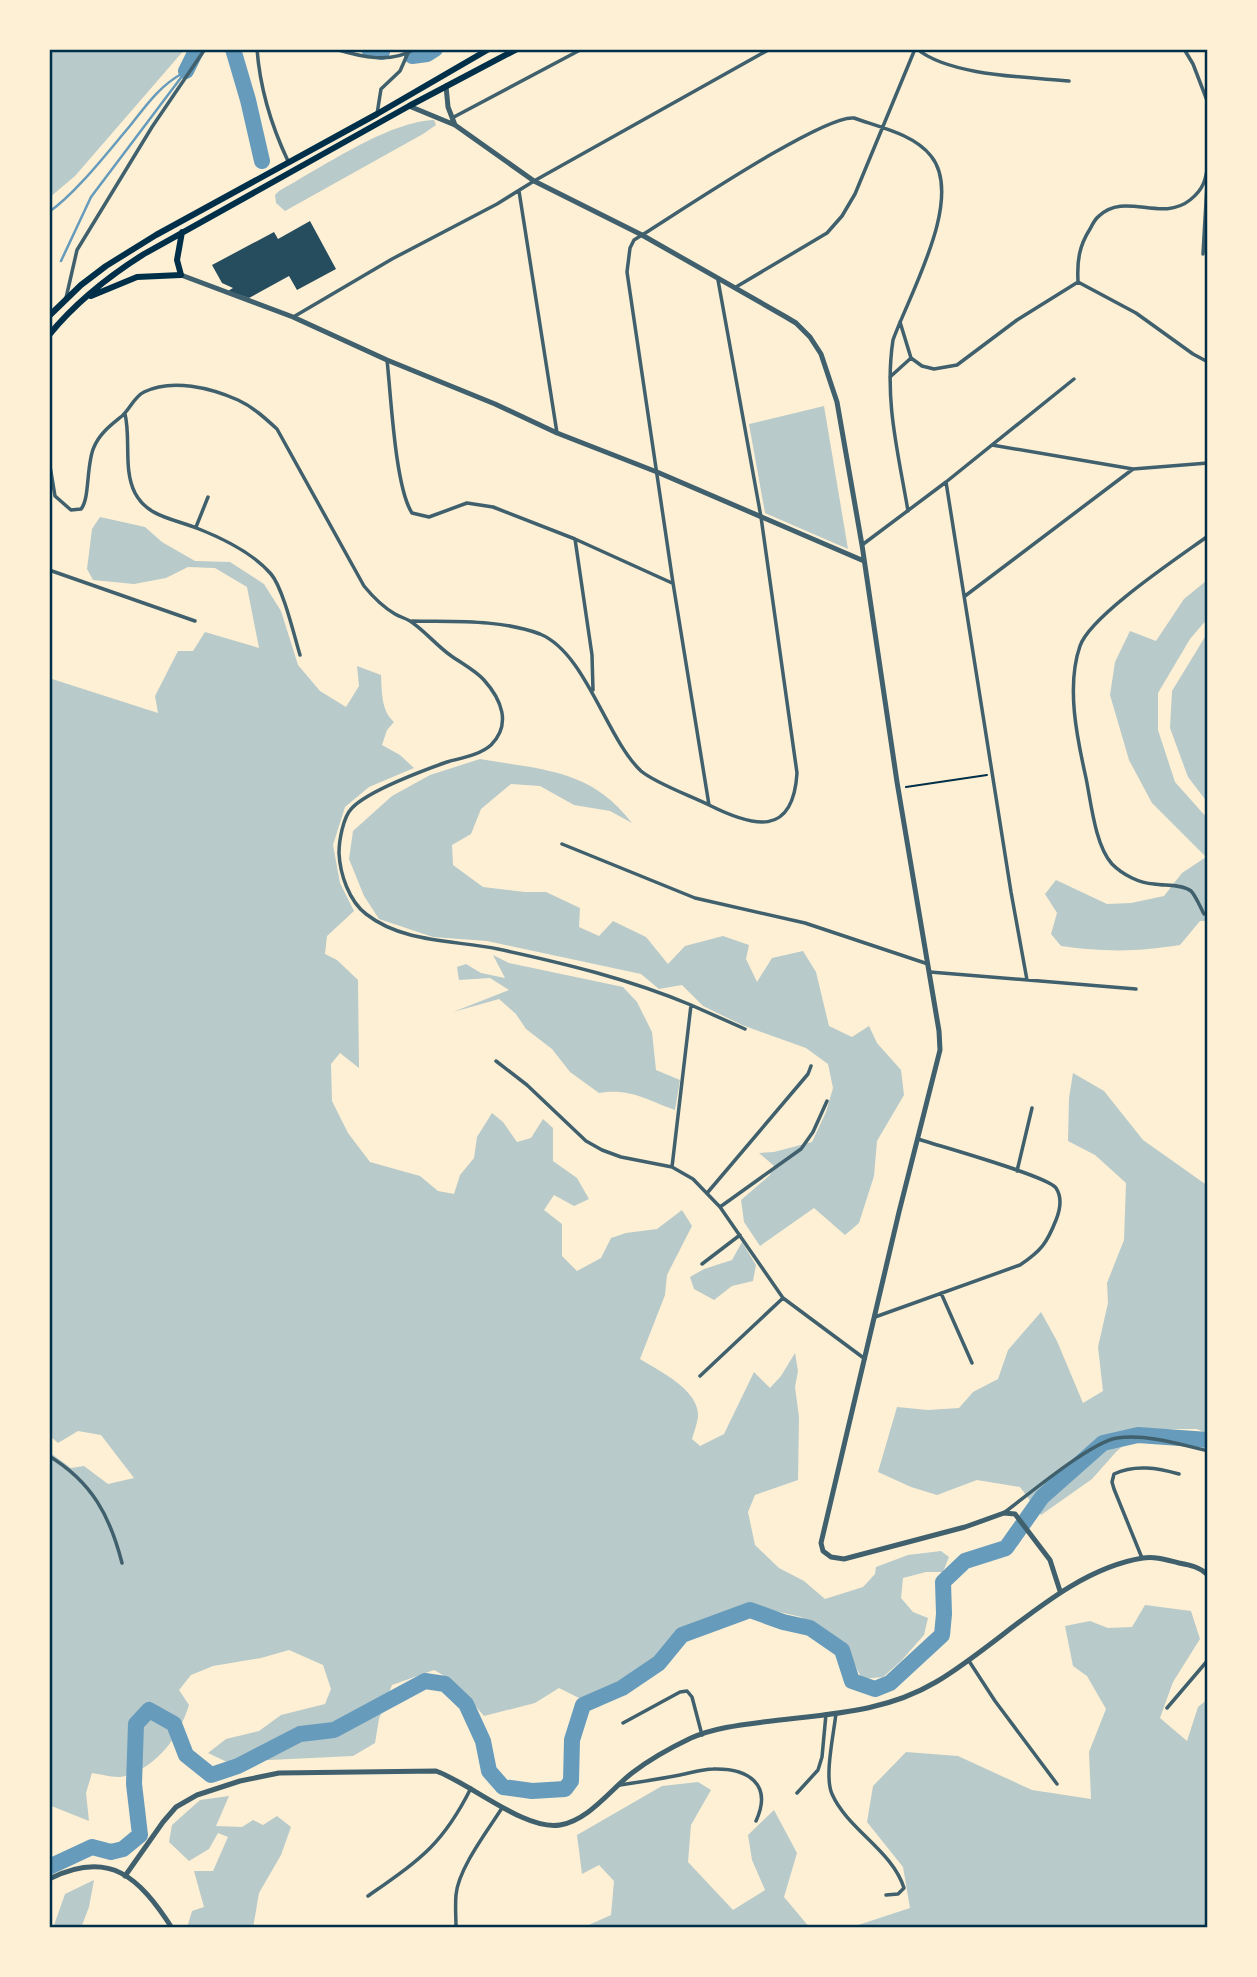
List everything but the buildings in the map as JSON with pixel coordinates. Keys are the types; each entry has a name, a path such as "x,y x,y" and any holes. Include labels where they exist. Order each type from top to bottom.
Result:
{"highway":[{"path":"49,316 66,298 106,266 156,235 377,114 489,49"},
{"path":"49,335 81,301 125,266 409,106 517,49"},
{"path":"81,301 137,277 181,275 177,260 182,232"}],"street":[{"path":"66,298 77,250 152,128 205,49"},
{"path":"257,49 262,88 272,125 288,161"},
{"path":"335,49 360,56 385,58 408,54 415,49"},
{"path":"452,118 582,49"},
{"path":"293,317 770,49"},
{"path":"736,287 827,233 842,216 855,194 916,49 943,64 966,69 1069,81"},
{"path":"1184,49 1194,64 1208,103"},
{"path":"377,114 381,89 400,71 408,54"},
{"path":"446,86 448,107 455,125"},
{"path":"409,106 455,125 534,181 642,234 796,323 821,354 837,402 862,545 898,788 929,964 940,1050 824,1527 821,1542 823,1551 831,1557 844,1559 863,1556 1004,1513 1098,1445 1116,1438 1160,1440 1208,1451"},
{"path":"709,805 627,272 630,248 634,240 642,234 810,132 849,117 913,141 930,155 943,182 940,217 892,340 889,397 908,510"},
{"path":"1203,254 1208,163"},
{"path":"1078,282 1077,257 1098,216 1111,208 1129,206 1164,210 1180,208 1196,196 1206,181"},
{"path":"519,191 557,433"},
{"path":"181,275 293,317 557,433 657,472 864,561"},
{"path":"410,621 504,625 542,635 563,651 593,691 618,738 642,772 751,823 782,816 792,803 797,773 761,517 717,276"},
{"path":"900,320 911,358 922,366 934,369 957,365 1017,320 1078,282"},
{"path":"1078,282 1136,313 1208,362"},
{"path":"889,379 911,358"},
{"path":"387,360 400,478 406,505 412,513 429,517 467,503 480,504 575,539 673,583"},
{"path":"862,545 946,482 1074,379"},
{"path":"49,460 55,496 71,510 81,509 86,500 88,466 98,438 125,414 141,393 158,386 180,385 238,400 257,411 277,429 286,442 315,500 364,586 379,603 410,621 438,646 482,677 501,702 503,720 500,732 490,746 413,775 371,795 351,809 339,851 342,876 357,906 390,928 411,936 453,941 532,957 616,978 691,1005 745,1029"},
{"path":"125,414 129,438 129,468 134,492 145,505 161,516 197,527 259,562 273,576 300,655"},
{"path":"992,445 1133,469 1208,463"},
{"path":"965,596 1133,469"},
{"path":"946,482 1027,980"},
{"path":"197,527 208,497"},
{"path":"1204,914 1192,891 1184,887 1151,884 1129,877 1111,863 1100,840 1085,774 1076,720 1074,686 1080,644 1099,619 1208,536"},
{"path":"575,539 592,655 593,691"},
{"path":"49,570 195,621"},
{"path":"562,844 695,898 805,923 929,964"},
{"path":"930,972 1136,989"},
{"path":"672,1167 691,1005"},
{"path":"496,1062 527,1085 586,1141 621,1157 672,1167 694,1179 720,1207 783,1298 865,1359"},
{"path":"708,1192 808,1074 811,1066"},
{"path":"720,1207 801,1149 813,1132 827,1101"},
{"path":"1017,1171 1032,1108"},
{"path":"875,1317 1020,1265 1035,1255 1048,1241 1059,1212 1060,1196 1057,1189 1038,1176 918,1139"},
{"path":"702,1264 740,1235"},
{"path":"941,1293 972,1363"},
{"path":"700,1376 783,1298"},
{"path":"49,1456 69,1469 89,1489 109,1521 122,1563"},
{"path":"1142,1558 1114,1489 1114,1474 1145,1468 1179,1474"},
{"path":"1004,1513 1015,1514 1050,1560 1060,1591"},
{"path":"125,1876 176,1807 197,1795 240,1781 279,1773 424,1770 450,1775 535,1822 549,1826 563,1825 578,1819 631,1773 664,1751 702,1735 743,1725 873,1708 903,1700 969,1661 1060,1591 1103,1570 1142,1558 1160,1558 1189,1565 1208,1575"},
{"path":"1167,1708 1208,1660"},
{"path":"969,1661 995,1701 1057,1784"},
{"path":"624,1723 680,1692 687,1691 692,1697 702,1735"},
{"path":"836,1713 830,1773 831,1792 848,1817 879,1849 902,1881 904,1888 898,1894 886,1895"},
{"path":"797,1793 818,1770 822,1757 826,1714"},
{"path":"618,1786 712,1769 743,1772 756,1782 761,1790 761,1811 756,1821"},
{"path":"368,1896 428,1852 444,1834 471,1788"},
{"path":"456,1928 456,1893 459,1882 478,1843 503,1806"},
{"path":"49,1878 84,1866 102,1866 125,1876 146,1892 172,1928"}],"path":[{"path":"898,788 988,775 986,771"}],"shaded area":[{"path":"49,49 185,49 75,176 49,198"},
{"path":"434,120 436,125 423,134 285,211 276,203 275,195 279,191 355,148 396,128"},
{"path":"824,406 848,549 765,513 749,424"},
{"path":"100,517 145,527 162,542 195,561 230,562 264,584 281,611 298,665 320,691 346,707 359,686 357,666 381,675 384,707 394,722 387,730 382,745 400,755 414,768 369,787 345,807 333,845 340,883 354,911 327,936 325,954 337,960 358,980 359,1068 340,1053 331,1064 332,1101 348,1133 370,1162 420,1176 438,1191 454,1194 460,1175 474,1158 477,1137 492,1113 503,1122 517,1142 531,1138 543,1119 553,1128 553,1161 577,1178 589,1199 574,1206 554,1195 544,1210 562,1224 562,1256 577,1271 601,1258 611,1238 657,1229 682,1210 692,1226 667,1275 665,1295 640,1359 677,1382 692,1398 698,1417 692,1439 700,1446 724,1434 754,1372 770,1388 795,1353 798,1371 795,1387 799,1417 798,1480 755,1495 748,1512 755,1545 779,1568 804,1581 825,1599 863,1587 875,1574 876,1567 908,1555 941,1551 949,1557 943,1572 926,1572 903,1578 901,1598 913,1612 928,1618 924,1635 883,1677 862,1679 847,1649 834,1636 801,1617 745,1604 675,1633 650,1664 622,1682 581,1699 559,1688 535,1703 484,1716 455,1684 434,1670 392,1685 379,1719 375,1743 353,1756 227,1762 208,1753 226,1739 259,1731 281,1715 325,1704 331,1689 323,1665 289,1650 213,1666 191,1675 179,1690 189,1705 185,1717 173,1739 157,1758 137,1771 121,1777 92,1773 86,1793 89,1821 49,1805 49,1452 71,1468 84,1466 108,1484 134,1478 101,1435 78,1431 58,1443 49,1435 49,678 158,713 155,696 178,651 193,651 205,632 259,648 247,587 215,568 188,567 166,578 134,584 93,580 87,569 92,529"},
{"path":"1206,581 1208,618 1190,639 1158,693 1158,730 1175,782 1208,819 1208,921 1200,921 1180,945 1120,950 1061,946 1051,934 1057,913 1045,894 1056,880 1107,904 1131,903 1164,896 1182,873 1206,857 1152,803 1129,760 1110,695 1115,662 1130,631 1156,641 1184,599"},
{"path":"1208,632 1208,803 1188,777 1170,728 1172,691"},
{"path":"480,759 545,770 582,782 616,805 632,823 610,811 574,805 540,786 511,784 481,809 471,834 452,845 453,865 483,887 546,892 580,908 579,927 599,936 613,921 646,937 668,964 685,946 723,936 749,945 746,959 757,982 772,958 803,951 816,972 829,1026 852,1037 869,1026 877,1043 901,1070 904,1095 877,1141 874,1176 859,1223 845,1235 814,1208 760,1246 744,1222 741,1200 770,1175 774,1166 759,1153 812,1142 826,1112 833,1088 828,1064 806,1048 742,1025 703,1006 682,985 659,989 641,974 487,941 433,937 379,919 364,896 349,859 353,831 392,796 430,775"},
{"path":"493,955 509,963 623,987 637,1002 652,1032 656,1070 680,1080 675,1110 629,1094 599,1093 570,1072 552,1049 526,1029 516,1014 499,999 453,1012 509,990 490,978 459,980 457,967 466,964 481,973 505,978"},
{"path":"1073,1073 1104,1091 1143,1140 1208,1186 1208,1434 1197,1429 1141,1429 1092,1479 1041,1515 1020,1487 977,1480 937,1495 911,1487 878,1472 897,1407 928,1410 959,1408 973,1392 998,1379 1008,1350 1041,1312 1057,1341 1083,1403 1103,1391 1098,1347 1108,1303 1107,1283 1124,1240 1126,1183 1095,1155 1068,1141 1069,1098"},
{"path":"742,1242 756,1265 753,1281 732,1286 714,1300 694,1289 690,1277 704,1269 732,1260"},
{"path":"1145,1605 1191,1611 1200,1639 1173,1682 1160,1718 1187,1741 1198,1707 1208,1699 1208,1928 849,1928 910,1908 903,1867 867,1822 873,1786 906,1752 958,1756 1032,1790 1091,1799 1089,1752 1106,1709 1087,1676 1073,1666 1065,1626 1090,1621 1108,1628 1132,1627"},
{"path":"698,1782 711,1790 691,1825 688,1862 733,1910 765,1890 752,1860 748,1835 774,1810 797,1853 784,1897 810,1928 582,1928 611,1915 614,1881 599,1865 582,1874 577,1835 662,1786"},
{"path":"229,1796 216,1826 242,1827 253,1820 263,1825 277,1816 291,1827 281,1855 259,1893 253,1928 187,1928 192,1911 204,1907 194,1871 213,1871 228,1837 218,1833 209,1849 189,1861 169,1842 172,1825 200,1800"},
{"path":"94,1880 89,1907 81,1928 53,1928 65,1894"}],"waterway":[{"path":"186,71 197,49"},
{"path":"233,49 262,161"},
{"path":"369,49 382,52"},
{"path":"412,56 427,54 435,49"},
{"path":"61,261 91,197 186,71"},
{"path":"49,212 91,172 160,91 183,73"},
{"path":"49,1867 92,1847 111,1852 123,1849 140,1835 134,1784 136,1724 149,1710 174,1724 186,1755 211,1775 238,1766 300,1734 334,1730 425,1681 445,1684 466,1704 483,1741 489,1771 503,1787 532,1791 565,1789 571,1781 572,1740 583,1705 622,1688 659,1663 682,1635 750,1610 810,1628 842,1650 852,1681 875,1689 890,1683 942,1635 943,1582 965,1561 1006,1548 1042,1497 1103,1443 1138,1435 1208,1440"}]}
